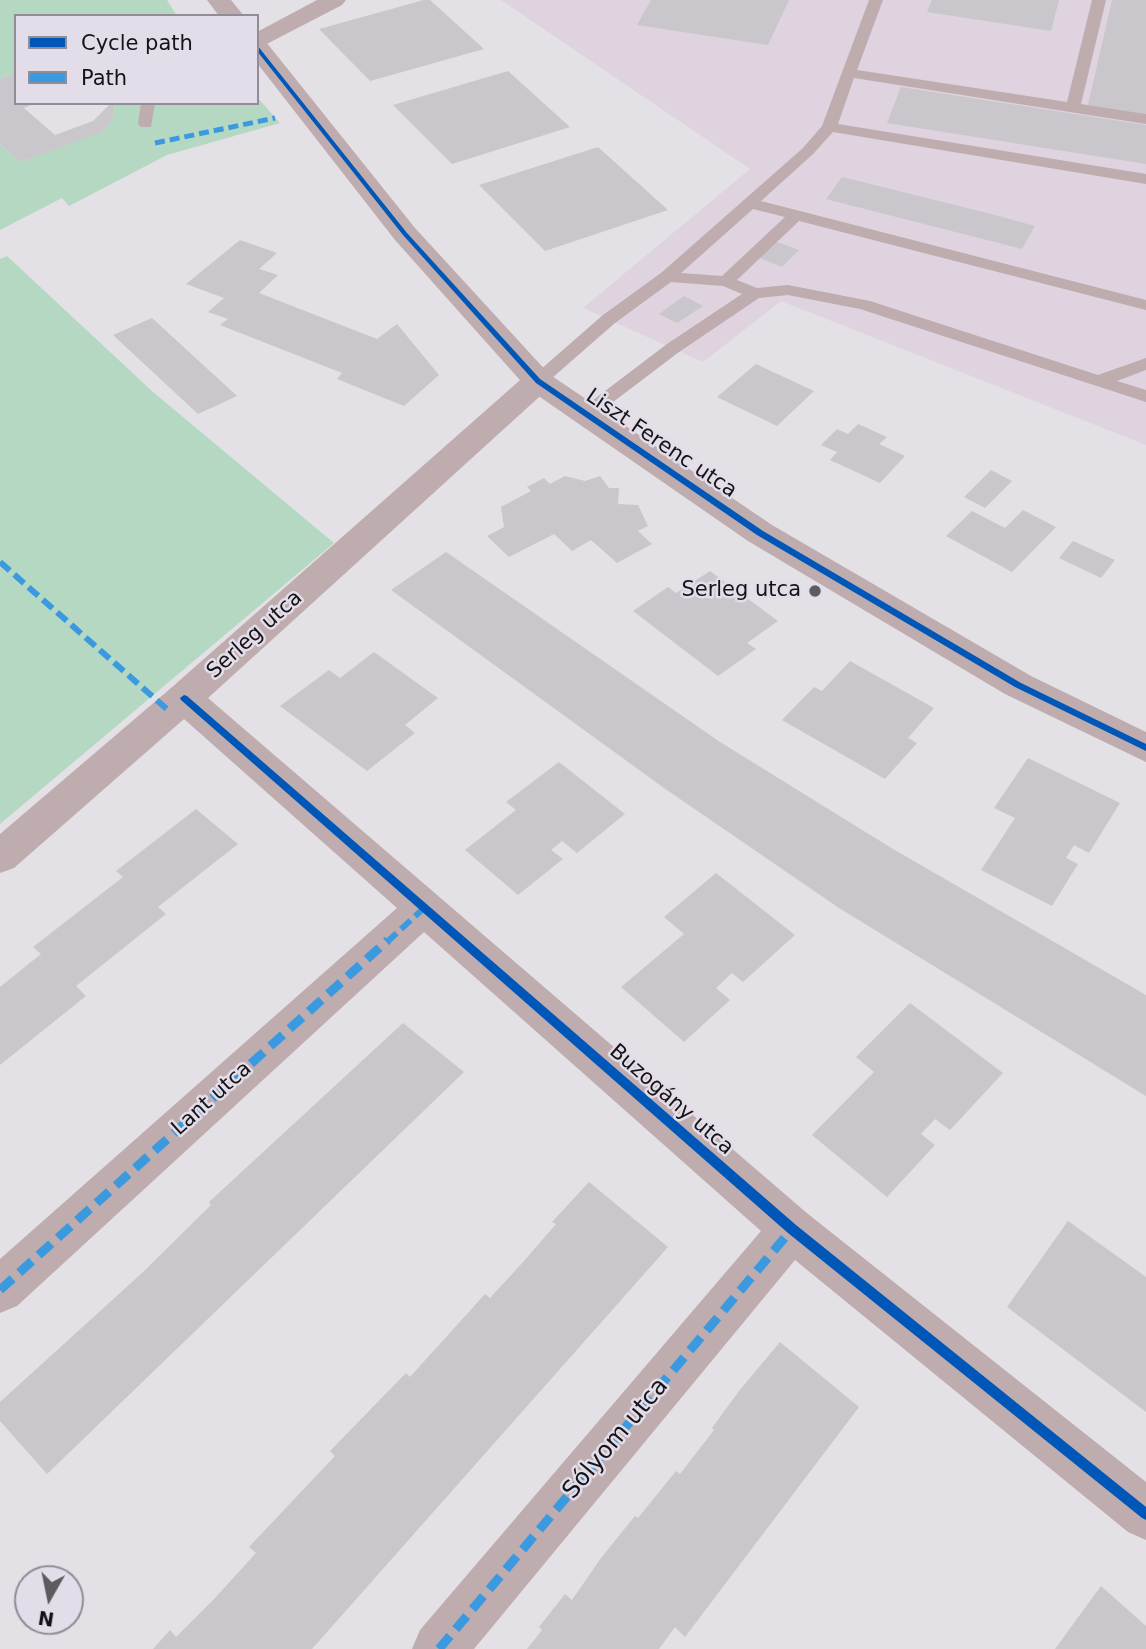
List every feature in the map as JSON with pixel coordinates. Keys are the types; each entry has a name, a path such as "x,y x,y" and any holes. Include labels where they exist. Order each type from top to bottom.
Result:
{"street":[{"path":"219,0 230,14"},
{"path":"259,44 334,0"},
{"name":"Liszt Ferenc utca","path":"259,48 405,234 538,381 761,533 1018,685 1146,748"},
{"name":"Serleg utca","path":"0,857 184,698 538,381"},
{"name":"Buzogány utca","path":"184,698 792,1229 1146,1514"},
{"name":"Lant utca","path":"0,1290 424,909"},
{"name":"Sólyom utca","path":"439,1649 792,1229"}],"lane":[{"path":"538,381 609,319 667,277 808,152 829,127 876,0"},
{"path":"1073,108 1098,0"},
{"path":"849,73 1146,119"},
{"path":"146,124 148,105"},
{"path":"829,127 1146,179"},
{"path":"749,203 1146,304"},
{"path":"726,281 796,215"},
{"path":"667,277 726,281 755,293 788,290 864,305 1146,396"},
{"path":"586,414 673,348 755,293"},
{"path":"1098,381 1146,364"}],"shaded area":[{"path":"501,0 1146,0 1146,445 781,301 703,362 583,308 750,169"}],"green space":[{"path":"0,0 167,0 176,14 14,14 14,74 0,79"},
{"path":"259,99 280,123 167,155 69,206 62,198 0,230 0,144 20,162 104,130 113,119 115,105 259,105"},
{"path":"7,256 153,392 334,543 0,824 0,259"}],"building":[{"path":"430,0 484,49 370,81 319,29"},
{"path":"651,0 789,0 768,45 637,25"},
{"path":"932,0 1059,0 1051,31 927,12"},
{"path":"1112,0 1146,0 1146,114 1088,105"},
{"path":"508,71 570,127 452,164 393,105"},
{"path":"14,74 14,105 31,105 24,108 55,135 93,121 109,105 115,105 113,119 105,130 20,162 0,144 0,79"},
{"path":"901,87 1146,125 1146,164 887,123"},
{"path":"598,147 668,210 545,251 479,185"},
{"path":"842,177 1035,226 1022,249 826,199"},
{"path":"240,240 277,253 259,269 278,275 259,293 377,339 397,324 439,375 404,406 337,379 342,373 220,325 228,319 208,312 224,298 186,284"},
{"path":"777,242 799,250 782,267 760,258"},
{"path":"684,296 703,306 677,323 659,314"},
{"path":"152,318 237,396 198,414 113,335"},
{"path":"756,364 814,391 777,426 717,397"},
{"path":"858,424 887,437 879,444 905,456 880,483 830,460 837,452 821,445 837,429 848,434"},
{"path":"991,470 1012,481 985,508 964,497"},
{"path":"565,476 585,481 600,476 609,488 619,488 618,504 638,505 648,526 638,531 652,544 617,563 591,540 572,551 554,534 509,557 487,536 504,527 501,507 531,491 527,487 544,478 550,484"},
{"path":"1023,510 1056,527 1012,572 946,536 972,511 1005,528"},
{"path":"1073,541 1115,560 1101,578 1059,558"},
{"path":"446,552 720,742 893,849 1146,995 1146,1096 839,908 664,788 391,590"},
{"path":"710,571 778,621 747,643 756,649 718,676 633,611 668,587 676,593"},
{"path":"374,652 438,698 405,725 415,733 367,771 280,706 329,670 340,678"},
{"path":"850,661 934,708 908,738 917,743 885,779 782,720 814,687 822,691"},
{"path":"1028,758 1120,803 1089,853 1074,845 1066,858 1078,864 1052,906 981,870 1015,818 994,808"},
{"path":"559,762 625,814 577,853 562,841 551,850 563,859 518,895 465,850 516,810 506,802"},
{"path":"196,809 238,844 158,907 166,914 76,986 86,996 0,1065 0,987 41,954 33,947 123,877 116,871"},
{"path":"716,873 795,935 743,982 732,973 716,988 730,1000 684,1042 621,987 684,934 664,917"},
{"path":"910,1003 1003,1073 950,1130 935,1119 921,1134 935,1145 887,1197 812,1135 874,1072 856,1057"},
{"path":"403,1023 464,1072 47,1474 0,1421 0,1402 142,1273 211,1205 209,1202"},
{"path":"589,1182 668,1247 312,1649 153,1649 170,1630 176,1637 215,1598 256,1553 249,1547 335,1456 330,1451 406,1373 410,1377 485,1294 490,1298 556,1224 552,1222"},
{"path":"1068,1221 1146,1277 1146,1412 1007,1307"},
{"path":"780,1342 859,1407 685,1637 675,1627 659,1649 527,1649 542,1630 539,1627 565,1594 572,1600 635,1516 638,1518 676,1471 680,1474 714,1430 712,1428 739,1391"},
{"path":"1101,1586 1146,1626 1146,1649 1055,1649"}],"marked path":[{"path":"155,143 275,118"},
{"path":"0,562 169,711"},
{"path":"0,1290 423,909"},
{"path":"439,1649 792,1229"}],"cycle path":[{"path":"259,50 405,234 538,381 760,533 1018,685 1146,748"},
{"path":"184,698 792,1229 1146,1514"}],"place":[{"name":"Serleg utca","path":"815,591"}]}
